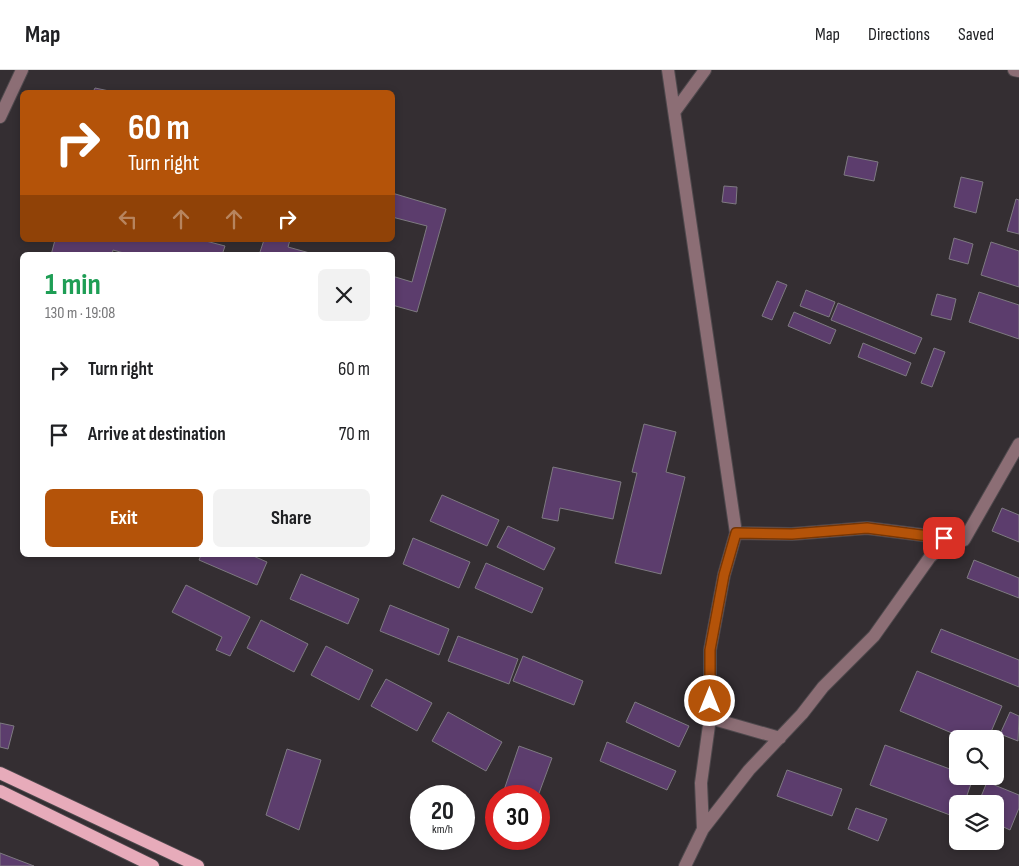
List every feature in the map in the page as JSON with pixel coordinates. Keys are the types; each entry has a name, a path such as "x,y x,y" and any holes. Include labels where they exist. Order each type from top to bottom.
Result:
{"main road":[{"path":"0,773 198,866"},
{"path":"0,791 152,866"}],"street":[{"path":"0,117 22,70"},
{"path":"668,70 736,533 724,575 710,650 710,718 701,783 702,829"},
{"path":"675,111 706,70"},
{"path":"1014,70 1019,71"},
{"path":"684,866 702,829 749,770 802,714 823,687 874,636 930,557 944,544 964,540 1019,444"},
{"path":"736,533 792,534 867,528 964,540"},
{"path":"710,718 780,738"}],"building":[{"path":"848,156 878,162 874,181 844,175"},
{"path":"961,177 983,182 976,213 954,207"},
{"path":"724,186 737,187 736,204 722,202"},
{"path":"395,194 446,209 417,312 395,306 395,277 412,282 427,226 395,218"},
{"path":"1016,199 1019,200 1019,234 1007,231"},
{"path":"954,238 973,244 968,264 949,259"},
{"path":"54,242 210,242 225,246 223,252 120,252 113,250 113,252 52,252"},
{"path":"263,242 289,242 288,247 306,252 260,252"},
{"path":"991,242 1019,251 1019,287 981,275"},
{"path":"777,281 787,285 772,320 762,316"},
{"path":"806,290 835,302 829,317 800,306"},
{"path":"979,292 1019,305 1019,339 969,322"},
{"path":"937,294 956,299 951,320 931,315"},
{"path":"838,303 922,338 915,354 831,320"},
{"path":"794,312 836,330 830,344 788,326"},
{"path":"863,343 911,363 906,376 858,357"},
{"path":"934,348 945,352 932,387 921,383"},
{"path":"644,424 676,432 666,472 685,477 661,574 615,563 637,473 632,472"},
{"path":"553,467 621,482 613,519 560,508 558,521 542,518"},
{"path":"442,495 499,520 487,546 430,521"},
{"path":"1002,508 1019,515 1019,542 992,531"},
{"path":"508,526 555,548 544,570 497,547"},
{"path":"413,538 470,562 459,588 403,564"},
{"path":"200,557 256,557 267,562 257,585 199,560"},
{"path":"974,560 1019,578 1019,598 967,578"},
{"path":"486,563 543,588 532,613 475,588"},
{"path":"301,574 359,599 348,624 290,599"},
{"path":"186,585 250,617 230,656 216,650 222,637 172,612"},
{"path":"390,605 449,629 439,655 380,631"},
{"path":"261,620 308,644 294,672 247,648"},
{"path":"941,629 1019,660 1019,687 931,652"},
{"path":"458,636 518,659 509,684 448,661"},
{"path":"326,646 373,670 359,700 311,675"},
{"path":"523,656 583,681 574,705 513,681"},
{"path":"917,671 1002,706 992,730 949,730 949,732 900,711"},
{"path":"386,679 432,703 417,731 371,706"},
{"path":"635,702 689,726 679,747 626,722"},
{"path":"448,712 502,742 486,771 432,741"},
{"path":"1010,712 1019,716 1018,741 1004,736 1004,730 1002,730"},
{"path":"0,723 14,726 8,749 0,747"},
{"path":"607,742 676,771 667,790 600,761"},
{"path":"885,745 949,769 949,785 971,785 967,795 949,795 949,815 870,785"},
{"path":"519,746 552,758 542,785 506,785"},
{"path":"287,749 321,760 299,830 266,815"},
{"path":"787,770 842,789 832,816 777,796"},
{"path":"986,785 994,785 1019,795 1019,808 1010,830 1004,827 1004,795 982,795"},
{"path":"856,808 887,819 878,841 848,829"},
{"path":"0,853 34,866 0,866"}],"route":[{"path":"710,701 710,650 724,575 736,533 792,534 867,528 944,538"}]}
